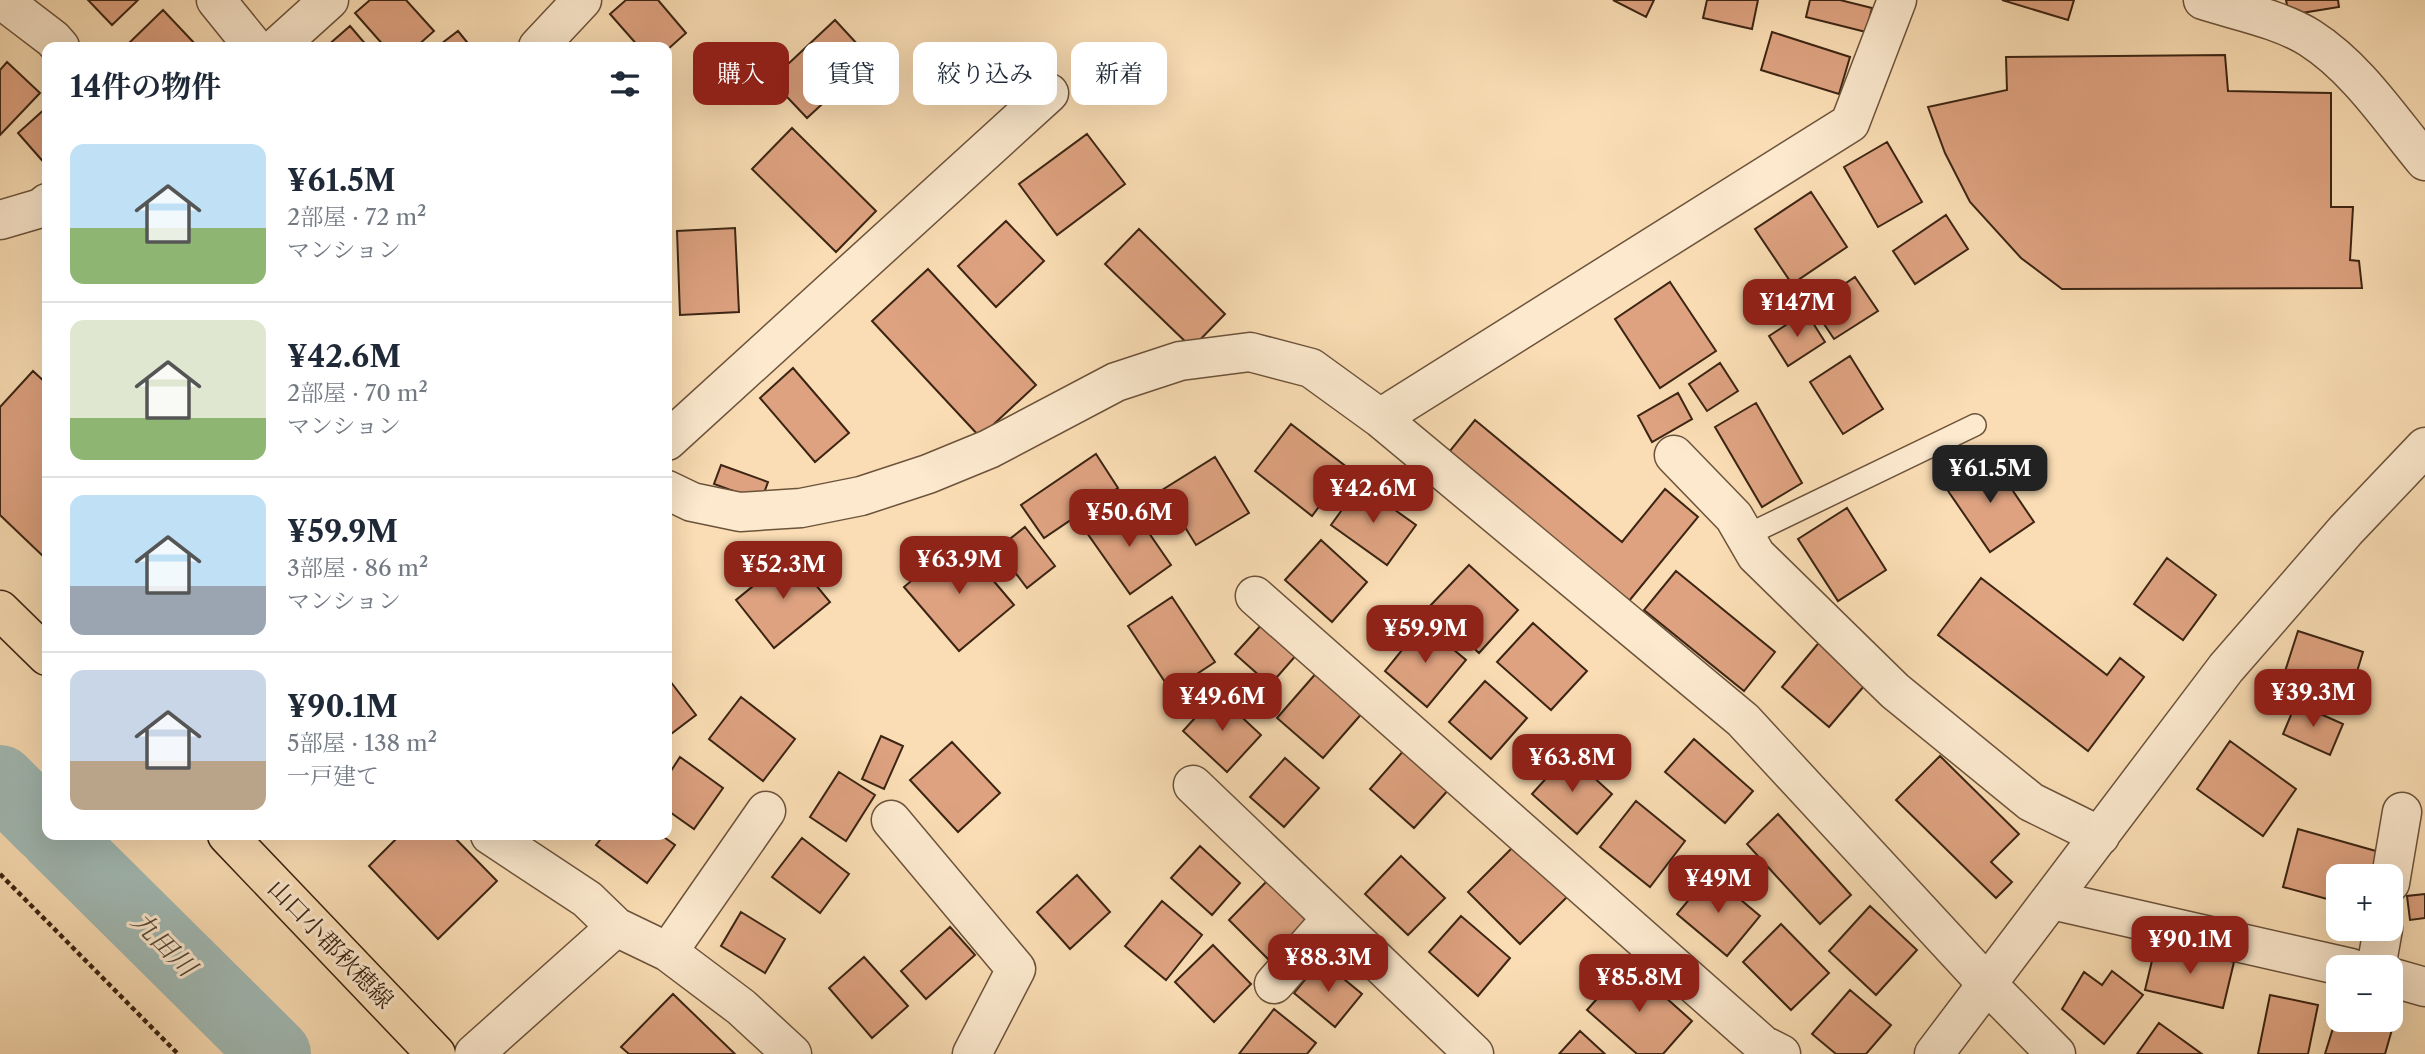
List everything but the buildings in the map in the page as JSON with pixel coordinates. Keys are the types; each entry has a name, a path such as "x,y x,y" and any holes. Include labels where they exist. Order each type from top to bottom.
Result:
{"main road":[{"path":"0,610 42,651"},
{"name":"山口小郡秋穂線","path":"232,840 436,1054"}],"street":[{"path":"2,0 56,42"},
{"path":"216,0 250,42"},
{"path":"282,42 329,0"},
{"path":"543,42 582,0"},
{"path":"1380,418 1850,123 1897,0"},
{"path":"2209,1 2263,18 2309,37 2347,67 2425,160"},
{"path":"672,436 1036,105"},
{"path":"0,220 42,207"},
{"path":"672,492 692,502 740,512 801,508 861,496 928,474 989,449 1116,382 1180,361 1250,352 1311,368 1380,418 1743,720 1988,985 2056,1054"},
{"path":"1934,1054 2226,668 2346,530 2425,447"},
{"path":"1674,455 1734,517 1756,555 1895,691 2031,802 2100,836"},
{"path":"1255,596 1763,1045 1781,1054"},
{"path":"1192,785 1474,1054"},
{"path":"668,952 766,811"},
{"path":"2393,864 2402,812"},
{"path":"891,820 1016,969 972,1054"},
{"path":"498,840 587,899 616,927 668,952 741,1007 792,1054"},
{"path":"2052,900 2326,962"},
{"path":"1274,985 1332,918"},
{"path":"474,1054 616,927"},
{"path":"2403,981 2425,987"}],"lane":[{"path":"1745,536 1975,425"}],"path":[{"path":"0,874 178,1054"}],"waterway":[{"name":"九田川","path":"0,781 42,823"},
{"name":"九田川","path":"59,840 275,1054"}]}
